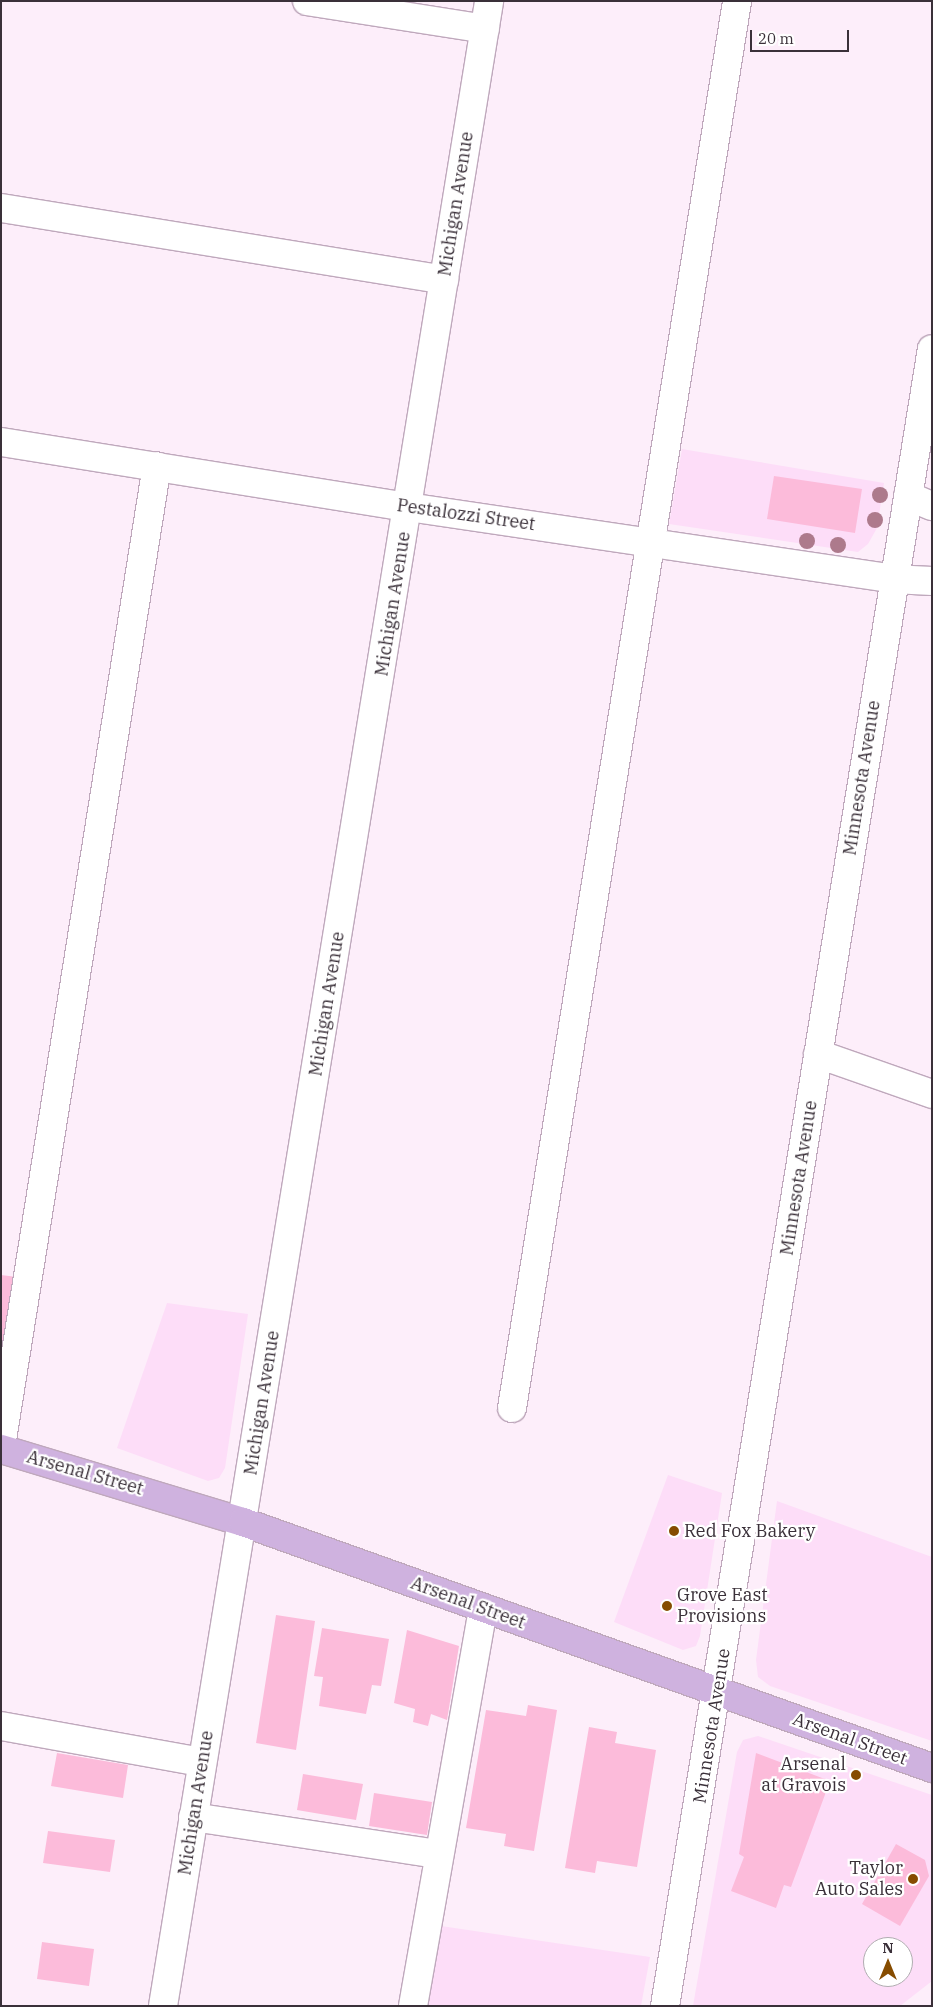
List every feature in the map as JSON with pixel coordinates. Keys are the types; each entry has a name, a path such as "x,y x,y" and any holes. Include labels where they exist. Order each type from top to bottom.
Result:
{"main road":[{"name":"Arsenal Street","path":"1,1448 243,1522 932,1768"}],"street":[{"path":"307,1 485,29"},
{"name":"Michigan Avenue","path":"163,2006 489,1"},
{"path":"512,1408 737,1"},
{"path":"1,208 444,280"},
{"name":"Minnesota Avenue","path":"665,2006 718,1692 894,579 920,501 932,349"},
{"name":"Pestalozzi Street","path":"1,442 408,507 894,579 932,581"},
{"path":"1,1448 157,466"},
{"path":"818,1054 932,1094"},
{"path":"413,2006 438,1854 483,1609"},
{"path":"1,1726 202,1762"},
{"path":"194,1817 438,1854"}],"shaded area":[{"path":"682,449 884,483 877,528 868,544 858,552 669,524"},
{"path":"167,1303 248,1314 225,1468 219,1478 208,1481 117,1448"},
{"path":"668,1475 722,1493 700,1636 696,1646 683,1650 614,1622"},
{"path":"777,1501 932,1557 932,1741 770,1686 758,1677 756,1660"},
{"path":"758,1736 932,1795 932,1981 900,2006 693,2006 737,1752 743,1740"},
{"path":"441,1926 650,1957 641,2006 427,2006"}],"building":[{"path":"774,476 862,489 855,533 767,519"},
{"path":"1,1275 17,1277 1,1366"},
{"path":"276,1615 315,1621 296,1750 256,1743"},
{"path":"322,1628 389,1639 381,1686 372,1685 366,1714 319,1706 323,1677 314,1676"},
{"path":"407,1630 459,1646 447,1720 431,1714 428,1726 413,1722 415,1709 394,1703"},
{"path":"528,1705 557,1710 534,1851 504,1846 506,1834 466,1828 486,1710 526,1716"},
{"path":"589,1727 617,1732 615,1743 656,1750 637,1867 597,1861 595,1873 565,1868"},
{"path":"57,1753 128,1765 123,1798 51,1786"},
{"path":"756,1753 830,1781 791,1887 784,1885 776,1908 731,1891 744,1857 739,1854"},
{"path":"303,1774 363,1784 356,1820 297,1810"},
{"path":"374,1793 432,1802 427,1835 369,1826"},
{"path":"48,1831 115,1840 110,1872 43,1863"},
{"path":"896,1844 925,1860 929,1876 900,1926 862,1904"},
{"path":"42,1942 94,1949 89,1986 37,1979"}],"place":[{"name":"Red Fox Bakery","path":"674,1531"},
{"name":"Grove East Provisions","path":"667,1606"},
{"name":"Arsenal at Gravois","path":"856,1775"},
{"name":"Taylor Auto Sales","path":"913,1879"}]}
